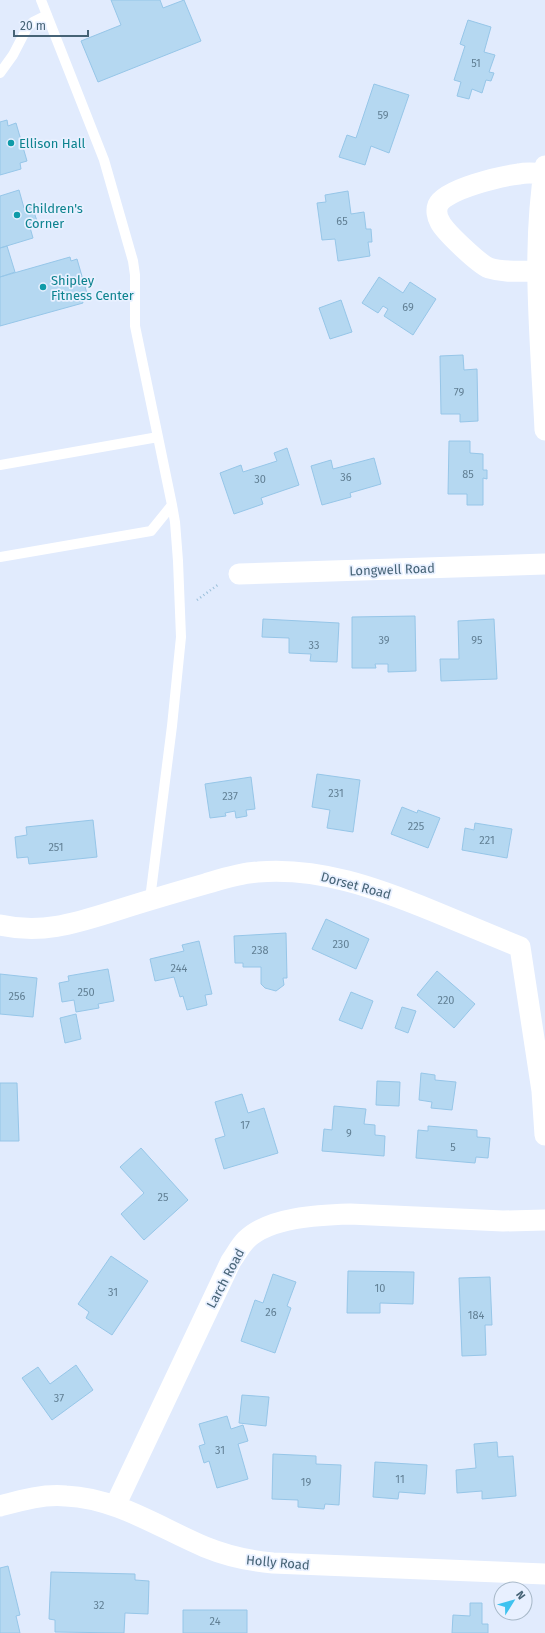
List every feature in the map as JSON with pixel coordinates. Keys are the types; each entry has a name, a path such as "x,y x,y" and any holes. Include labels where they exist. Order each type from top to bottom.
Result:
{"street":[{"path":"538,271 507,272 487,267 446,231 438,218 438,206 440,201 451,193 497,178 544,170 539,218 538,271 545,430"},
{"name":"Longwell Road","path":"239,574 545,564"},
{"name":"Dorset Road","path":"0,925 23,929 56,928 150,899 245,874 279,871 311,874 346,880 387,893 520,947 541,1084 545,1135"},
{"name":"Larch Road","path":"115,1506 231,1261 246,1240 255,1233 264,1228 288,1221 337,1215 503,1221 545,1220"},
{"name":"Holly Road","path":"0,1506 51,1495 82,1497 115,1506 206,1547 239,1558 273,1564 545,1574"}],"lane":[{"path":"41,0 104,160 133,261 135,274 135,326 172,505 177,546 181,637 172,726 150,899"},
{"path":"0,73 14,55 27,28 33,22 47,15"},
{"path":"0,465 158,437"},
{"path":"0,557 151,531 172,505"}],"path":[{"path":"180,617 200,597 223,582 239,574"}],"building":[{"path":"111,0 160,0 163,8 184,0 201,41 98,82 81,41 121,25"},
{"path":"468,20 491,27 484,52 495,55 489,72 494,73 491,81 486,80 482,93 472,89 469,99 457,96 461,82 454,80 465,46 460,44"},
{"path":"374,84 409,95 389,153 371,146 365,165 339,157 347,135 356,138"},
{"name":"Ellison Hall","path":"7,120 8,126 16,123 27,161 20,163 21,169 0,175 0,122"},
{"name":"Children's Corner","path":"19,190 24,208 32,206 37,221 29,224 33,238 0,248 0,196"},
{"path":"348,191 351,214 364,212 366,229 371,229 372,242 368,242 370,256 338,261 335,239 322,240 317,203 326,202 325,195"},
{"path":"7,246 15,272 0,277 0,248"},
{"name":"Shipley Fitness Center","path":"70,257 71,261 77,259 88,297 82,299 83,303 0,326 0,277"},
{"path":"379,277 403,293 410,282 436,299 413,335 384,316 388,309 383,306 378,313 362,303"},
{"path":"341,300 352,332 330,339 319,308"},
{"path":"463,355 464,370 477,369 478,421 460,422 460,414 441,414 440,356"},
{"path":"449,441 470,441 470,453 483,454 483,470 487,470 487,479 483,478 483,505 467,505 467,494 448,494"},
{"path":"287,448 299,485 261,498 263,504 234,514 220,473 241,465 243,472 277,461 274,453"},
{"path":"374,458 381,484 350,493 351,497 322,505 311,466 331,460 333,469"},
{"path":"415,616 416,671 388,672 388,664 375,664 376,668 352,668 352,617"},
{"path":"263,619 339,623 337,662 310,661 311,654 289,653 289,638 262,637"},
{"path":"494,619 497,679 441,681 440,659 459,659 458,621"},
{"path":"317,774 360,780 353,832 327,828 330,810 312,807"},
{"path":"251,777 255,809 246,810 247,816 236,818 235,811 225,813 226,816 210,818 205,784"},
{"path":"402,807 417,813 418,810 440,818 428,848 391,834"},
{"path":"93,820 97,857 29,864 28,857 17,858 15,837 27,835 26,827"},
{"path":"475,823 512,829 507,858 462,850 465,828 474,830"},
{"path":"326,919 369,939 356,969 312,949"},
{"path":"286,933 287,978 283,978 284,985 276,991 265,988 261,984 261,967 243,967 243,963 235,963 234,936"},
{"path":"199,941 212,994 205,995 207,1005 187,1010 183,996 180,997 174,977 155,981 150,959 184,951 182,945"},
{"path":"108,969 114,1001 98,1004 99,1008 76,1012 74,1000 62,1002 59,983 69,981 68,976"},
{"path":"437,971 475,1004 454,1028 417,995"},
{"path":"0,974 37,978 33,1017 0,1014"},
{"path":"351,992 373,1001 362,1029 339,1020"},
{"path":"402,1007 416,1011 408,1033 395,1028"},
{"path":"76,1014 81,1039 65,1043 60,1018"},
{"path":"421,1073 435,1075 435,1080 456,1082 452,1110 431,1108 432,1102 419,1100"},
{"path":"377,1081 400,1082 399,1106 376,1105"},
{"path":"0,1083 17,1083 19,1141 0,1141"},
{"path":"242,1094 248,1113 264,1108 278,1153 224,1169 215,1139 225,1136 215,1102"},
{"path":"334,1106 366,1109 364,1124 375,1125 375,1135 385,1136 384,1156 322,1151 324,1129 332,1130"},
{"path":"428,1126 477,1130 477,1137 490,1138 488,1158 476,1157 475,1163 416,1158 418,1130 428,1131"},
{"path":"141,1148 188,1200 144,1240 121,1214 144,1193 120,1167"},
{"path":"111,1256 148,1281 112,1335 86,1318 89,1312 78,1304"},
{"path":"348,1271 414,1272 413,1304 380,1303 380,1313 347,1313"},
{"path":"273,1274 296,1282 287,1306 291,1308 275,1353 241,1341 255,1300 263,1303"},
{"path":"490,1277 492,1325 485,1325 486,1355 462,1356 459,1278"},
{"path":"76,1365 93,1390 52,1420 22,1378 38,1367 50,1384"},
{"path":"242,1395 269,1397 266,1426 239,1423"},
{"path":"227,1416 231,1429 243,1425 248,1441 238,1444 248,1479 217,1488 209,1461 204,1463 199,1446 205,1444 199,1424"},
{"path":"497,1442 498,1457 513,1456 516,1496 482,1499 482,1491 457,1493 456,1470 476,1468 474,1444"},
{"path":"273,1454 316,1456 316,1464 341,1465 339,1505 325,1504 324,1509 298,1507 298,1500 272,1499"},
{"path":"375,1462 427,1465 425,1494 399,1492 398,1499 373,1497"},
{"path":"8,1566 20,1615 16,1616 20,1633 0,1633 0,1568"},
{"path":"51,1572 135,1574 135,1580 149,1581 148,1614 125,1613 124,1633 55,1632 55,1620 49,1619"},
{"path":"470,1603 482,1603 482,1624 488,1624 488,1633 452,1633 453,1615 470,1616"},
{"path":"183,1610 247,1610 247,1633 183,1633"}],"place":[{"name":"Ellison Hall","path":"11,143"},
{"name":"Children's Corner","path":"17,215"},
{"name":"Shipley Fitness Center","path":"43,287"}]}
